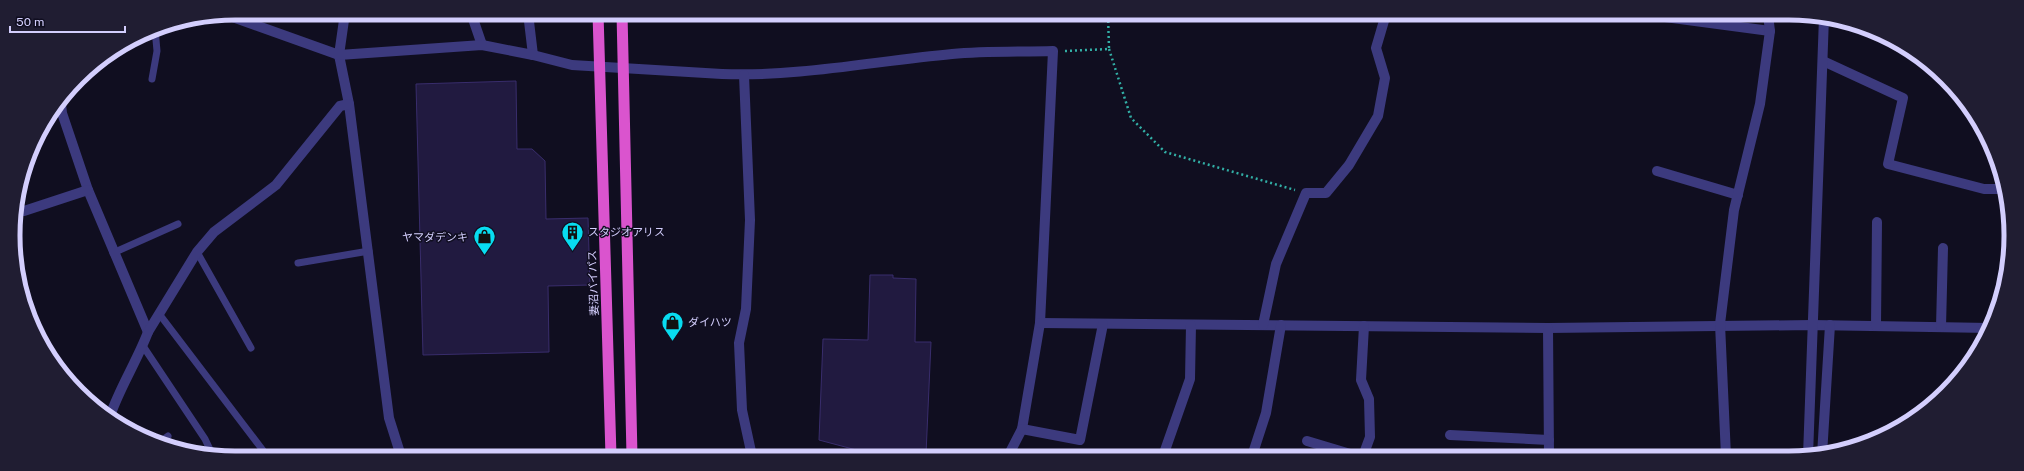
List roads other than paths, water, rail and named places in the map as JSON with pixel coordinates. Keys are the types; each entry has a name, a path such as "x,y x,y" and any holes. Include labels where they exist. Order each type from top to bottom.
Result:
{"highway":[{"name":"妻沼バイパス","path":"598,20 611,451"},
{"path":"622,20 632,451"}],"street":[{"path":"247,20 339,55 482,45 533,55 572,66 744,75 816,71 953,54 1053,51 1040,323 1022,430 1011,451"},
{"path":"343,20 339,55 350,104 389,418 399,451"},
{"path":"473,20 482,45"},
{"path":"529,20 533,55"},
{"path":"1263,325 1276,264 1306,193 1326,193 1350,165 1378,116 1385,78 1376,48 1384,20"},
{"path":"1688,20 1770,31"},
{"path":"1726,451 1720,324 1734,210 1760,104 1770,31 1769,20"},
{"path":"1808,450 1824,23"},
{"path":"1823,61 1903,98 1888,164 1984,189 1999,189"},
{"path":"744,75 750,220 746,309 739,343 742,410 751,451"},
{"path":"112,412 117,396 143,346 148,332 160,315 197,252 214,232 276,185 340,106 350,104"},
{"path":"62,109 88,190 113,253 148,332"},
{"path":"1657,171 1738,195"},
{"path":"24,211 88,190"},
{"path":"1876,326 1877,222"},
{"path":"1941,327 1943,248"},
{"path":"1040,323 1548,328 1720,324 1983,328"},
{"path":"1022,430 1080,440 1103,324"},
{"path":"1165,451 1190,379 1191,325"},
{"path":"1254,451 1266,413 1281,325"},
{"path":"1822,448 1830,325"},
{"path":"1364,326 1361,380 1369,399 1370,437 1365,451"},
{"path":"1548,328 1549,451"},
{"path":"1450,435 1549,440"},
{"path":"1307,441 1340,451"}],"lane":[{"path":"152,79 157,51 156,35"},
{"path":"113,253 178,224"},
{"path":"298,263 369,251"},
{"path":"197,252 251,348"},
{"path":"160,315 264,451"},
{"path":"143,346 211,450"},
{"path":"164,439 168,436"}],"place":[{"name":"スタジオアリス","path":"573,252"},
{"name":"ヤマダデンキ","path":"484,256"},
{"name":"ダイハツ","path":"673,342"}]}
